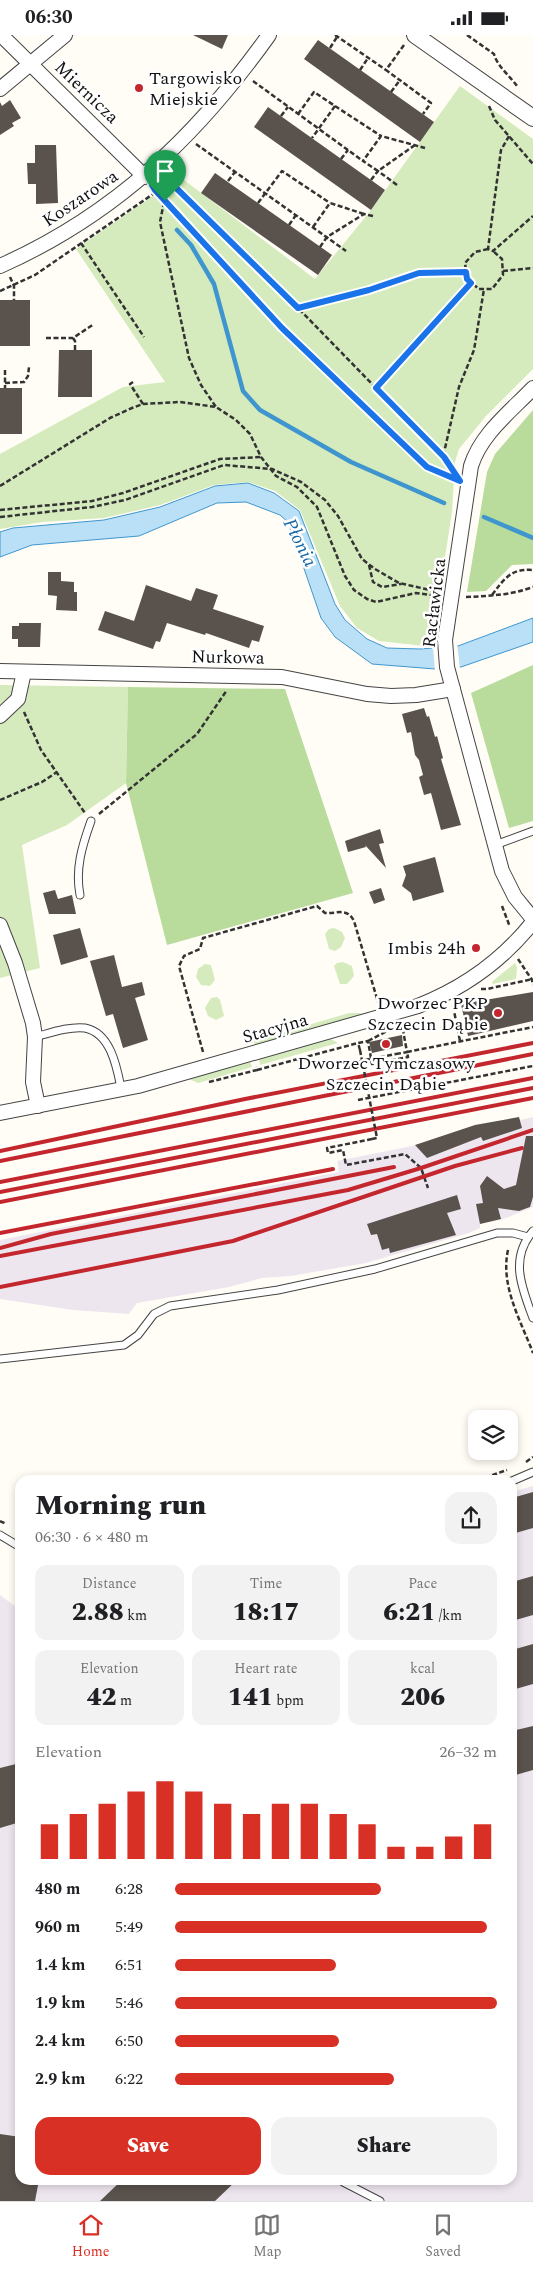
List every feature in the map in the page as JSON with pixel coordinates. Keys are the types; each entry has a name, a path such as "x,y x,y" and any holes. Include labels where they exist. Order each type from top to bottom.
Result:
{"street":[{"name":"Miernicza","path":"1,35 148,181"},
{"path":"0,89 32,65 65,35"},
{"name":"Koszarowa","path":"2,265 59,236 148,181 237,80 269,35"},
{"path":"414,42 472,75 533,118"},
{"name":"Racławicka","path":"533,388 484,439 476,450 445,641 452,689 495,845 510,888 533,920"},
{"name":"Nurkowa","path":"0,671 293,678 367,694 391,696 416,695 452,689"},
{"path":"0,716 18,699 24,672"},
{"name":"Stacyjna","path":"0,1113 121,1088 214,1066 398,1012 446,994 476,976 508,949 533,920"},
{"path":"0,925 15,963 35,1037 33,1074 38,1105"}],"lane":[{"path":"80,895 77,878 82,847 91,821"},
{"path":"495,845 533,831"},
{"path":"35,1037 63,1030 86,1028 102,1038 110,1050 121,1088"},
{"path":"533,1231 521,1252 518,1270 521,1286 533,1318"},
{"path":"0,1359 124,1345 138,1335 154,1314 170,1306 278,1290 375,1269 428,1255 497,1233 513,1233 528,1237"},
{"path":"517,1479 533,1472"},
{"path":"0,1535 15,1544"},
{"path":"349,2185 380,2201"}],"path":[{"path":"467,35 494,54 496,62 506,70 521,93"},
{"path":"330,48 336,36 432,103 422,114"},
{"path":"386,70 405,43 414,42"},
{"path":"360,70 368,58"},
{"path":"391,92 400,80"},
{"path":"246,88 252,81 397,185"},
{"path":"298,114 314,92 381,135 425,148"},
{"path":"488,102 495,120 533,164"},
{"path":"312,138 335,106"},
{"path":"281,116 288,107"},
{"path":"363,161 381,135"},
{"path":"189,150 202,136"},
{"path":"488,249 501,150 509,136"},
{"path":"195,143 346,251"},
{"path":"371,180 378,171 414,145"},
{"path":"341,159 348,150"},
{"path":"164,176 298,308 444,457 460,481 427,467 282,328 148,181 164,176 170,169"},
{"path":"258,203 282,171 330,203 373,216"},
{"path":"228,181 235,172"},
{"path":"0,291 35,275 156,191"},
{"path":"165,201 160,222 189,358 201,385 216,407 236,420 250,434 260,457 276,475 308,497 317,507 345,576 354,590 376,602 416,593 452,597 492,596 519,592 533,587"},
{"path":"313,227 330,203"},
{"path":"320,247 327,237 364,214"},
{"path":"289,225 296,215"},
{"path":"493,251 533,216"},
{"path":"81,243 144,337"},
{"path":"488,249 502,259 503,275 492,289 479,289 467,279 465,263 475,252 488,249"},
{"path":"2,265 14,286 14,300"},
{"path":"503,271 533,268"},
{"path":"298,308 369,290 419,273 466,272"},
{"path":"376,388 471,283"},
{"path":"444,457 459,387 474,350 484,289"},
{"path":"46,338 73,338 94,324"},
{"path":"73,338 75,350"},
{"path":"5,383 24,382 28,376 28,367"},
{"path":"5,370 5,388"},
{"path":"133,382 130,384 143,404"},
{"path":"0,486 110,418 143,404 180,402 216,407"},
{"path":"0,510 92,501 123,493 220,459 260,457"},
{"path":"0,517 92,507 125,500 224,465 272,469 301,482 326,500 338,516 362,559 368,564 402,584 436,591 452,597"},
{"path":"368,564 370,577 382,587 395,587 402,584"},
{"path":"492,596 506,577 513,571 533,570"},
{"path":"18,699 41,750 91,821 197,734 236,676"},
{"path":"0,800 57,772"},
{"path":"501,903 511,929 508,935"},
{"path":"210,1050 202,1052 180,971 181,960 184,956 200,949 203,937 317,906 325,913 344,911 352,916 379,1004 370,1006"},
{"path":"514,954 532,979 533,985"},
{"path":"473,992 532,979"},
{"path":"452,1002 460,1041"},
{"path":"257,1069 368,1041 372,1064 408,1057 398,1012"},
{"path":"328,1067 533,1027"},
{"path":"358,1043 377,1138 327,1148 328,1153 343,1150 346,1165 405,1154 421,1168 428,1188"},
{"path":"358,1100 533,1066"},
{"path":"520,1465 533,1457"},
{"path":"492,1475 512,1468"}],"shaded area":[{"path":"533,1117 533,1207 501,1220 480,1224 480,1228 469,1233 366,1263 291,1276 262,1278 229,1287 137,1303 129,1314 73,1310 0,1299 0,1240 339,1172 337,1161 417,1145"},
{"path":"533,1486 533,2201 0,2201 0,1595 15,1606 15,2185 517,2185 517,1491"}],"green space":[{"path":"460,86 533,139 533,369 486,416 459,449 455,462 452,512 432,641 424,646 379,641 357,628 340,606 300,510 275,491 248,482 214,485 160,505 104,518 42,522 0,529 0,454 123,387 165,382 76,249 180,177 315,279 371,210"},
{"path":"533,410 533,564 512,565 486,591 467,592 487,472 495,454"},
{"path":"533,665 533,821 509,828 471,693"},
{"path":"0,685 128,687 126,783 67,825 22,845 40,968 0,978"},
{"path":"128,687 285,689 353,893 167,945 126,783"},
{"path":"334,928 342,932 345,938 341,947 335,951 329,949 325,934 329,929"},
{"path":"343,962 352,966 354,976 347,984 340,984 334,966 337,963"},
{"path":"515,963 517,967 516,979 492,984 493,981"},
{"path":"205,964 211,965 215,980 210,986 201,985 196,977 198,969"},
{"path":"217,997 220,1000 224,1016 216,1020 208,1016 205,1008 211,998"},
{"path":"349,1013 361,1013 359,1016 255,1046 254,1041"},
{"path":"329,1038 338,1043 260,1065 259,1059"},
{"path":"250,1061 252,1067 198,1083 189,1079"}],"water":[{"name":"Płonia","path":"248,483 274,493 299,511 335,604 345,620 367,639 387,648 420,649 458,646 533,618 533,642 461,667 435,669 372,664 335,637 321,618 288,522 280,515 246,502 217,503 139,536 32,545 0,557 0,532 13,528 104,520 160,507 215,486"}],"pier":[{"path":"457,643 460,669 435,671 433,646"}],"building":[{"path":"193,35 228,35 222,49"},
{"path":"318,40 434,122 420,142 304,59"},
{"path":"10,100 21,118 12,123 14,126 0,135 0,102 2,106"},
{"path":"268,107 385,190 371,210 254,127"},
{"path":"35,145 56,145 58,203 36,204 36,184 28,184 27,163 35,163"},
{"path":"215,173 332,255 318,275 201,193"},
{"path":"0,300 30,300 30,346 0,346"},
{"path":"59,350 92,350 92,397 58,397"},
{"path":"0,388 22,388 22,434 0,434"},
{"path":"48,572 61,572 61,581 74,582 74,592 77,592 77,611 56,610 57,596 48,595"},
{"path":"146,585 191,601 196,588 218,595 213,609 264,626 259,642 252,640 249,648 206,633 205,635 167,623 160,642 156,641 153,649 98,630 105,611 134,621"},
{"path":"19,623 41,623 40,647 18,647 18,639 12,639 12,626 19,626"},
{"path":"424,708 427,717 429,716 435,737 437,736 443,758 441,759 461,825 441,830 431,793 424,795 419,777 423,775 419,760 415,755 411,732 407,733 402,714"},
{"path":"380,829 384,843 379,844 386,868 365,845 366,847 348,852 345,841"},
{"path":"435,857 444,892 413,901 411,893 402,886 406,875 403,866"},
{"path":"381,888 385,900 374,904 369,892"},
{"path":"55,890 58,899 72,895 76,914 49,914 43,893"},
{"path":"80,928 88,957 61,965 53,935"},
{"path":"114,955 122,987 142,982 145,995 135,998 148,1040 123,1048 113,1014 106,1016 90,961"},
{"name":"Dworzec PKP Szczecin Dąbie","path":"533,992 533,1021 468,1036 461,1004"},
{"name":"Dworzec Tymczasowy Szczecin Dąbie","path":"402,1035 403,1046 372,1053 369,1042"},
{"path":"519,1117 522,1128 483,1141 481,1137 427,1158 415,1145 475,1125"},
{"path":"526,1136 533,1136 533,1197 530,1207 519,1211 498,1208 501,1219 480,1224 476,1204 483,1203 480,1186 487,1176 504,1189 516,1185"},
{"path":"457,1195 461,1209 447,1213 456,1235 390,1253 389,1248 382,1250 377,1234 371,1235 367,1224"},
{"path":"533,1492 533,1528 517,1533 517,1497"},
{"path":"533,1576 533,1615 517,1620 517,1581"},
{"path":"533,1644 533,1684 517,1689 517,1649"},
{"path":"533,1726 533,1770 517,1775 517,1730"},
{"path":"15,1764 15,1824 0,1828 0,1768"},
{"path":"0,2134 15,2136 15,2185 38,2185 35,2201 0,2201"},
{"path":"117,2185 232,2185 215,2201 100,2201"}],"waterway":[{"path":"177,230 191,245 214,284 243,391 260,410 351,462 444,503"},
{"path":"484,517 533,538"}],"railway":[{"path":"0,1151 245,1099 533,1043"},
{"path":"0,1161 533,1054"},
{"path":"0,1182 533,1078"},
{"path":"0,1192 533,1088"},
{"path":"0,1202 533,1098"},
{"path":"0,1256 348,1190 421,1168 533,1130"},
{"path":"0,1287 233,1241 455,1166 522,1148"},
{"path":"0,1248 51,1234 394,1167"},
{"path":"0,1233 333,1169"}],"place":[{"name":"Targowisko Miejskie","path":"139,88"},
{"name":"Imbis 24h","path":"476,948"},
{"name":"Dworzec PKP Szczecin Dąbie","path":"498,1013"},
{"name":"Dworzec Tymczasowy Szczecin Dąbie","path":"386,1044"}],"route":[{"path":"164,176 298,308 369,290 419,273 466,272 467,279 471,283 376,388 444,457 460,481 427,467 282,328 165,201 152,185 164,176"}]}
